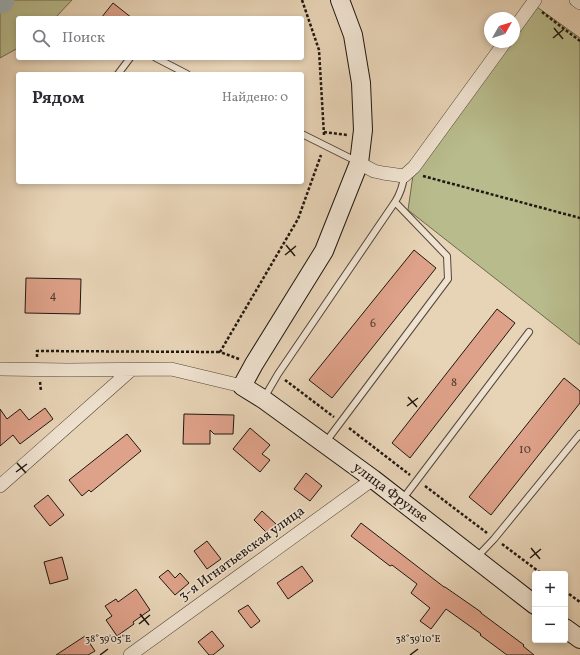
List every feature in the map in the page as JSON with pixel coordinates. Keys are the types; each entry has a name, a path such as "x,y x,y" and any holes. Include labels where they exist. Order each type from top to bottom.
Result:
{"main road":[{"path":"242,386 324,251 359,163 363,130 361,83 353,35 340,0"},
{"name":"улица Фрунзе","path":"242,386 263,399 373,479 532,603"},
{"path":"568,630 580,640"}],"street":[{"path":"576,0 580,3"},
{"path":"520,20 533,2"},
{"path":"359,163 374,171 404,176 414,166 501,48"},
{"path":"0,369 39,375 171,369 242,386"},
{"path":"0,486 131,370"},
{"name":"3-я Игнатьевская улица","path":"130,655 373,479"}],"lane":[{"path":"120,72 128,60"},
{"path":"160,60 182,72"},
{"path":"304,135 359,163"},
{"path":"263,399 278,374 395,202 400,194 404,176"},
{"path":"324,444 448,279 447,256 395,202"},
{"path":"402,501 529,332"},
{"path":"475,558 494,539 580,434"}],"path":[{"path":"220,352 298,219 325,146 319,50 302,0"},
{"path":"533,2 580,41"},
{"path":"420,175 580,218"},
{"path":"41,391 37,351 220,352 254,364"},
{"path":"278,374 538,571"},
{"path":"568,593 580,602"}],"green space":[{"path":"0,0 72,0 57,16 16,16 16,49 0,58"},
{"path":"537,7 580,38 580,345 408,210 413,175 507,48 520,48 520,30"}],"building":[{"path":"113,3 129,16 103,16"},
{"path":"414,250 436,268 332,398 309,380"},
{"path":"26,278 81,279 80,314 25,313"},
{"path":"497,309 515,323 410,458 392,443"},
{"path":"564,378 580,391 580,403 491,515 469,497"},
{"path":"45,408 53,419 20,444 13,435 0,446 0,409 7,419 20,409 29,420"},
{"path":"184,414 234,415 233,434 214,434 210,430 210,444 183,444"},
{"path":"250,428 270,445 262,454 270,460 260,472 233,449"},
{"path":"127,434 141,451 91,492 89,490 82,496 69,480"},
{"path":"306,473 322,486 310,501 294,489"},
{"path":"48,495 64,515 50,526 34,506"},
{"path":"262,511 276,524 267,533 254,520"},
{"path":"361,523 444,587 481,612 524,645 523,646 534,655 507,655 446,609 431,629 420,621 430,608 411,593 417,584 392,565 390,566 351,536"},
{"path":"207,541 221,559 207,569 194,551"},
{"path":"62,557 68,579 50,584 44,562"},
{"path":"302,566 313,581 288,599 277,583"},
{"path":"168,570 175,578 180,573 189,583 175,595 159,577"},
{"path":"136,589 150,610 117,636 106,620 112,616 105,606 116,599 118,602"},
{"path":"248,605 260,621 251,628 238,611"},
{"path":"212,631 224,646 213,655 209,655 198,642"},
{"path":"85,636 95,651 88,655 56,655"}]}
